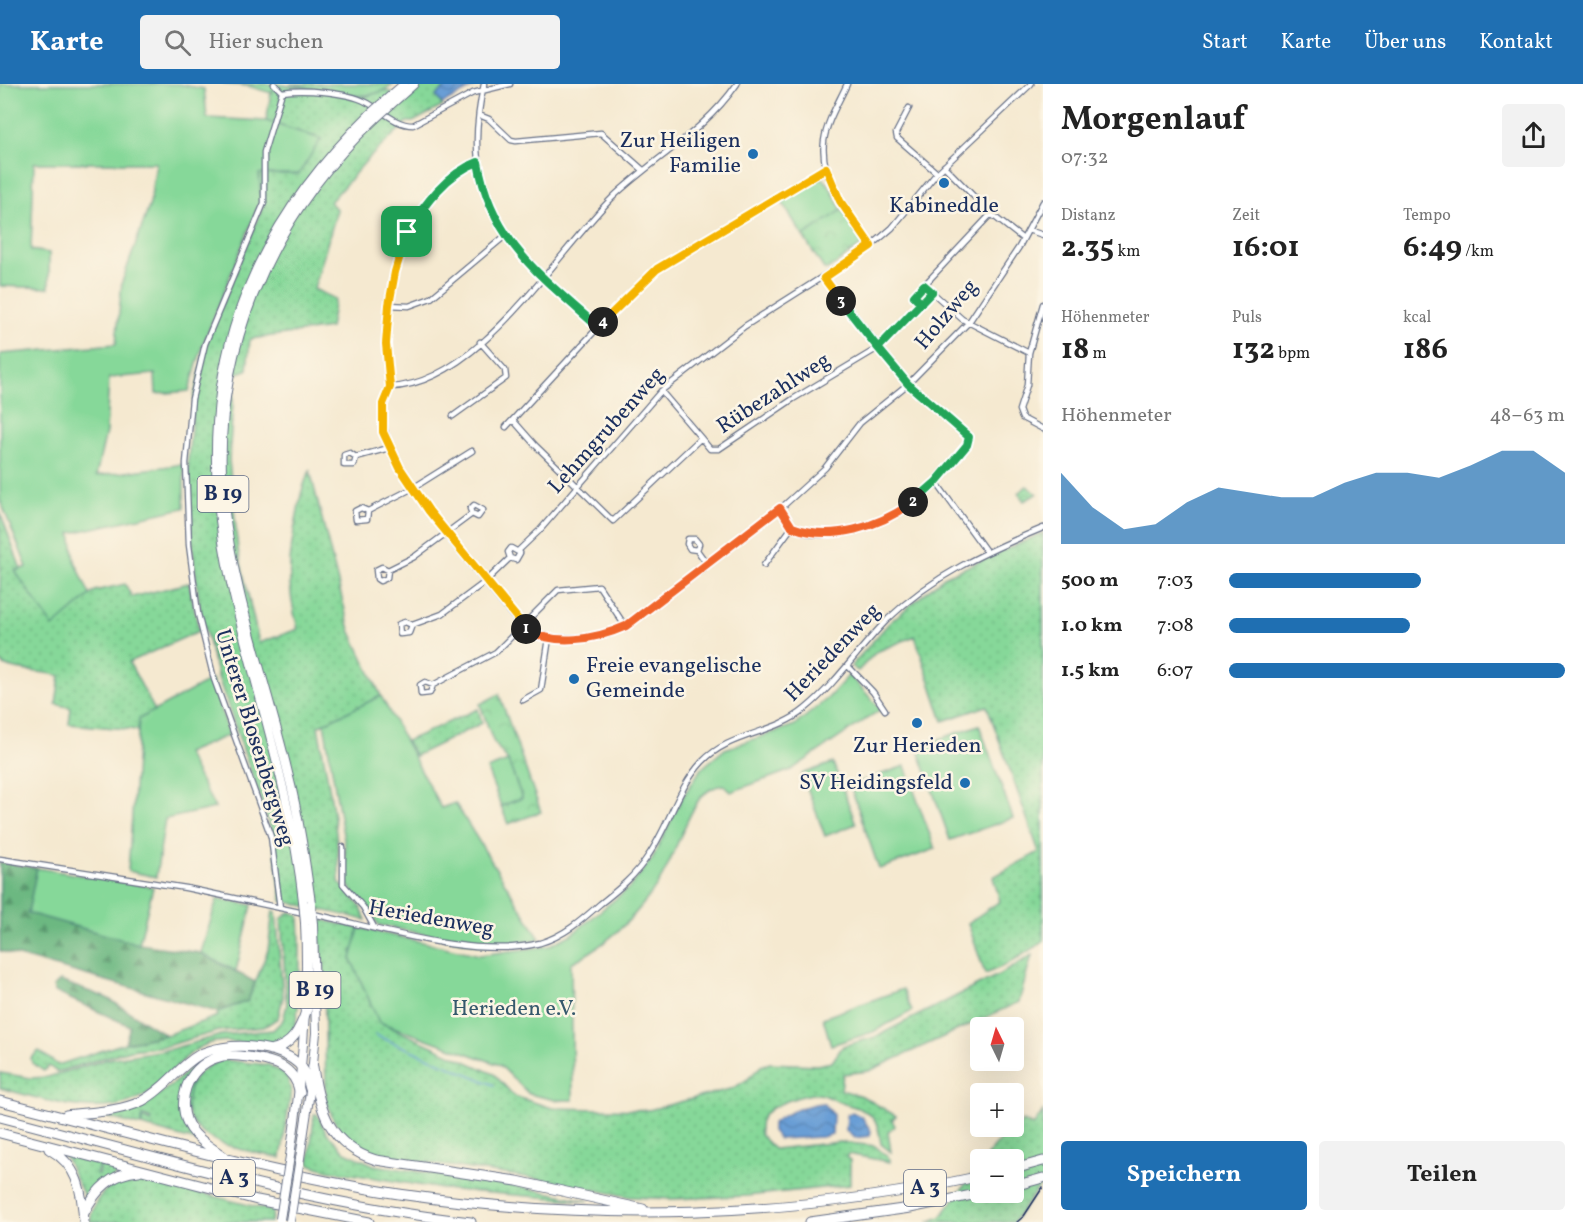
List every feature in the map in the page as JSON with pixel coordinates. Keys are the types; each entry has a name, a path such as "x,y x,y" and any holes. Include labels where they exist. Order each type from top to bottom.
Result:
{"highway":[{"path":"267,1050 279,1048 291,1041 299,1030 307,1009"},
{"name":"A 3","path":"58,1116 110,1111 135,1104 164,1086 190,1061 212,1049 236,1046 267,1050 285,1055 303,1069"},
{"path":"228,1159 201,1140 189,1126 184,1108 187,1084 199,1068 216,1058 236,1056 271,1060 291,1072 300,1093"},
{"path":"313,1067 318,1099 326,1122 341,1141 361,1154 376,1160 536,1185 657,1212"},
{"path":"303,1069 310,1089"},
{"name":"A 3","path":"0,1101 228,1159 331,1182 446,1201 545,1210 657,1212 793,1207 868,1198 970,1178"},
{"name":"A 3","path":"0,1117 304,1194 390,1211 471,1222"},
{"path":"0,1133 36,1142 60,1156 72,1168 80,1185 84,1218"},
{"name":"A 3","path":"36,1142 257,1200 347,1220 369,1222"},
{"path":"1024,1166 1043,1161"},
{"name":"A 3","path":"84,1218 91,1199 105,1183 123,1174 145,1171"},
{"path":"1024,1183 1043,1178"},
{"name":"A 3","path":"810,1222 871,1214 970,1195"}],"main road":[{"name":"B 19","path":"290,1221 313,1067 316,1012 309,923 291,784 243,607 232,555 222,484 223,422 229,377 238,336 268,258 292,215 314,184 404,84"},
{"name":"B 19","path":"383,107 414,84"},
{"name":"B 19","path":"280,1220 303,1069 309,923"}],"street":[{"path":"274,84 282,92 300,89 364,100 402,124 413,125 484,87 510,84"},
{"path":"390,387 428,380 450,367 480,342 544,279 593,219 643,170 701,126 737,84"},
{"path":"847,84 827,127 824,142 826,168 840,201 871,246"},
{"name":"Lehmgrubenweg","path":"485,582 510,558 516,560 520,556 518,550 540,530 662,391 745,326 824,278 871,246 892,228 937,173 1031,84"},
{"path":"484,87 479,116 478,162 489,205 505,236 544,279 598,327"},
{"name":"Unterer Blosenbergweg","path":"280,908 270,837 214,679 198,614 189,545 186,463 192,399 205,344 264,203 264,152 282,92"},
{"path":"909,108 896,133 897,138 937,173"},
{"path":"479,116 489,119 511,140 516,141 601,133 643,170"},
{"path":"478,162 461,170 438,191 407,232 395,272 389,305 386,344 390,387 383,404 382,418 389,448 413,488 447,535 521,627 549,638 541,690 523,700"},
{"path":"944,166 991,214 1023,239"},
{"path":"507,427 598,327 657,269 826,168"},
{"name":"Holzweg","path":"549,638 593,637 626,626 780,508 825,468 860,423 908,384 969,322 1023,239 1043,202"},
{"path":"921,303 914,296 991,214"},
{"path":"1028,230 1043,235"},
{"path":"389,305 409,306 431,298 505,236"},
{"path":"780,508 792,527 817,534 859,528 900,512 936,482 967,445 969,437 908,384 824,278"},
{"path":"924,285 962,319 1029,353"},
{"name":"Rübezahlweg","path":"577,487 613,521 700,438 710,449 719,449 793,399 878,348 932,292"},
{"path":"1043,304 1029,353 1027,385 1019,410 1022,418 1043,429"},
{"path":"453,416 506,378 505,370 480,342"},
{"path":"662,391 700,438"},
{"path":"513,420 577,487"},
{"path":"356,457 389,448"},
{"path":"368,511 413,488 472,451"},
{"path":"936,482 986,551"},
{"path":"388,570 447,535 472,514"},
{"path":"764,565 792,527"},
{"name":"Heriedenweg","path":"0,859 186,888 483,949 541,943 572,928 624,884 649,856 678,796 712,751 726,743 786,722 805,710 848,666 886,621 910,599 942,575 986,551 1043,528"},
{"path":"697,550 707,564"},
{"path":"412,625 442,614 485,582"},
{"path":"433,685 496,652 558,590 599,586 626,626"},
{"path":"848,666 873,692 885,710"},
{"path":"343,847 343,884 357,899 374,927"}],"green space":[{"path":"0,84 178,84 204,89 207,118 266,121 321,139 299,174 259,174 261,199 203,344 189,391 156,394 155,374 109,378 106,432 96,476 184,464 184,508 71,533 75,561 90,595 53,627 15,571 27,567 0,500 0,354 116,344 122,282 150,204 156,163 34,163 31,250 49,253 49,288 0,286"},
{"path":"223,84 271,84 276,86 271,93 248,86"},
{"path":"277,84 365,97 386,90 404,99 420,84 449,84 436,96 443,106 413,122 407,122 366,161 330,202 337,210 314,289 335,299 330,328 250,339 247,370 235,374 229,460 238,550 259,643 298,629 290,585 290,559 300,498 310,471 350,630 381,696 318,726 335,823 339,882 360,906 366,920 282,901 272,833 217,674 200,610 192,542 188,461 194,396 207,341 265,201 261,199 259,174 321,139 266,121 271,93"},
{"path":"290,84 393,84 382,91 357,95"},
{"path":"821,177 830,187 842,210 803,236 782,202 783,197"},
{"path":"842,210 865,242 829,269 824,269 803,236"},
{"path":"1027,486 1037,494 1024,501 1018,493"},
{"path":"0,512 21,569 16,570 53,626 95,591 125,584 132,597 189,583 199,631 129,662 155,711 140,719 138,730 69,724 71,708 56,704 60,676 10,668 0,661"},
{"path":"1043,533 1043,942 1006,965 985,974 968,923 1000,901 993,877 1039,852 987,706 943,721 915,636 876,652 858,671 851,666 889,623 944,577"},
{"name":"Herieden e.V.","path":"849,675 881,709 791,770 731,792 724,785 706,792 691,813 658,884 642,906 605,942 571,963 573,1100 555,1100 529,1094 500,1065 379,1022 351,959 359,928 480,955 549,946 572,934 630,887 652,859 682,798 701,769 725,749 795,725 828,698"},
{"path":"212,679 229,735 186,753 215,808 165,819 156,877 128,871 139,719"},
{"path":"499,694 541,812 508,824 501,806 522,798 508,761 493,741 480,704"},
{"path":"381,696 441,808 455,803 540,939 506,945 483,946 379,925 346,883 345,846 324,723"},
{"path":"478,709 482,723 415,756 406,741"},
{"name":"SV Heidingsfeld","path":"979,725 1013,818 950,840 917,747"},
{"path":"508,761 522,798 501,806 487,769"},
{"path":"833,763 856,824 825,836 802,774"},
{"name":"SV Heidingsfeld","path":"905,766 935,849 879,869 850,785"},
{"path":"0,862 37,868 28,913 139,944 201,953 255,982 248,1001 217,1012 0,951"},
{"path":"37,868 153,887 139,944 28,913"},
{"path":"217,899 252,905 236,971 201,953"},
{"path":"273,910 276,912 283,997 278,1018 264,1027 219,1031 166,1046 130,1050 57,1072 49,1066 44,1071 32,1063 31,1058 39,1051 58,1065 125,1043 166,1035 218,1016 217,1012 248,1001 268,950"},
{"path":"290,912 299,915 299,995 295,1024 292,1033 285,1040 265,1045 220,1041 202,1046 188,1056 157,1086 140,1098 121,1105 81,1106 39,1099 0,1088 0,1073 31,1078 48,1077 108,1059 171,1049 221,1035 273,1030 283,1020 287,1005 281,919"},
{"path":"317,919 359,928 351,959 379,1022 494,1074 514,1096 552,1108 649,1110 734,1088 748,1079 761,1066 770,1063 817,1065 832,1062 843,1046 875,1037 1010,969 1032,955 1019,1002 986,1017 970,1017 970,1025 869,1071 843,1074 841,1090 862,1096 896,1116 892,1120 895,1126 888,1132 891,1152 881,1144 878,1127 872,1116 861,1109 822,1095 806,1095 790,1100 770,1110 761,1120 760,1135 774,1149 840,1142 875,1146 890,1159 890,1162 848,1154 846,1157 850,1160 850,1185 747,1196 672,1199 631,1197 539,1179 389,1157 360,1149 343,1136 333,1119 326,1099 324,964"},
{"path":"60,981 107,998 166,1035 125,1043 130,1026 55,992 53,987"},
{"path":"903,989 912,1011 873,1032 831,1045 823,1018"},
{"path":"224,1060 269,1065 287,1076 291,1091 281,1158 215,1141 201,1132 192,1121 187,1106 192,1083 203,1070"},
{"path":"190,1068 192,1070 184,1125 196,1141 141,1126 143,1118 151,1122 152,1119 143,1116 140,1126 103,1116 150,1100"},
{"path":"1043,1111 1043,1182 1013,1222 928,1222 941,1217 970,1178 970,1203 1024,1203 1024,1149 993,1149 1003,1137 1012,1139 1024,1137 1024,1122 1033,1126"},
{"path":"314,1114 317,1114 326,1132 345,1152 374,1165 516,1186 589,1201 443,1189 327,1170 309,1164"},
{"path":"64,1155 100,1164 96,1174 98,1175 101,1165 122,1170 86,1200"},
{"path":"140,1178 273,1211 271,1222 90,1222 96,1203 106,1190 121,1182"}],"water":[{"path":"449,84 471,84 474,87 442,104 436,96"},
{"path":"823,1103 833,1114 832,1134 822,1137 779,1139 772,1131 772,1124 789,1113 803,1107"},
{"path":"852,1112 862,1117 871,1131 870,1136 854,1138 846,1130 847,1115"}],"waterway":[{"path":"375,1035 494,1085"}],"railway":[{"path":"1017,1222 1024,1216 1043,1187"}],"place":[{"name":"Zur Heiligen Familie","path":"753,154"},
{"name":"Kabineddle","path":"944,183"},
{"name":"Freie evangelische Gemeinde","path":"574,679"},
{"name":"Zur Herieden","path":"917,723"},
{"name":"SV Heidingsfeld","path":"965,783"}],"route":[{"path":"407,232 395,272 389,305 386,344 390,387 383,404 383,432 400,468 447,535 521,627 529,632 549,638 571,639 609,634 626,626 780,508 792,527 817,534 859,528 878,522 900,512 915,501 936,482 967,445 969,437 908,384 878,348 932,292 924,285 914,296 921,303 878,348 824,278 871,246 840,201 826,168 775,196 657,269 598,327 544,279 505,236 489,205 478,162 461,170 438,191 407,232"}]}
